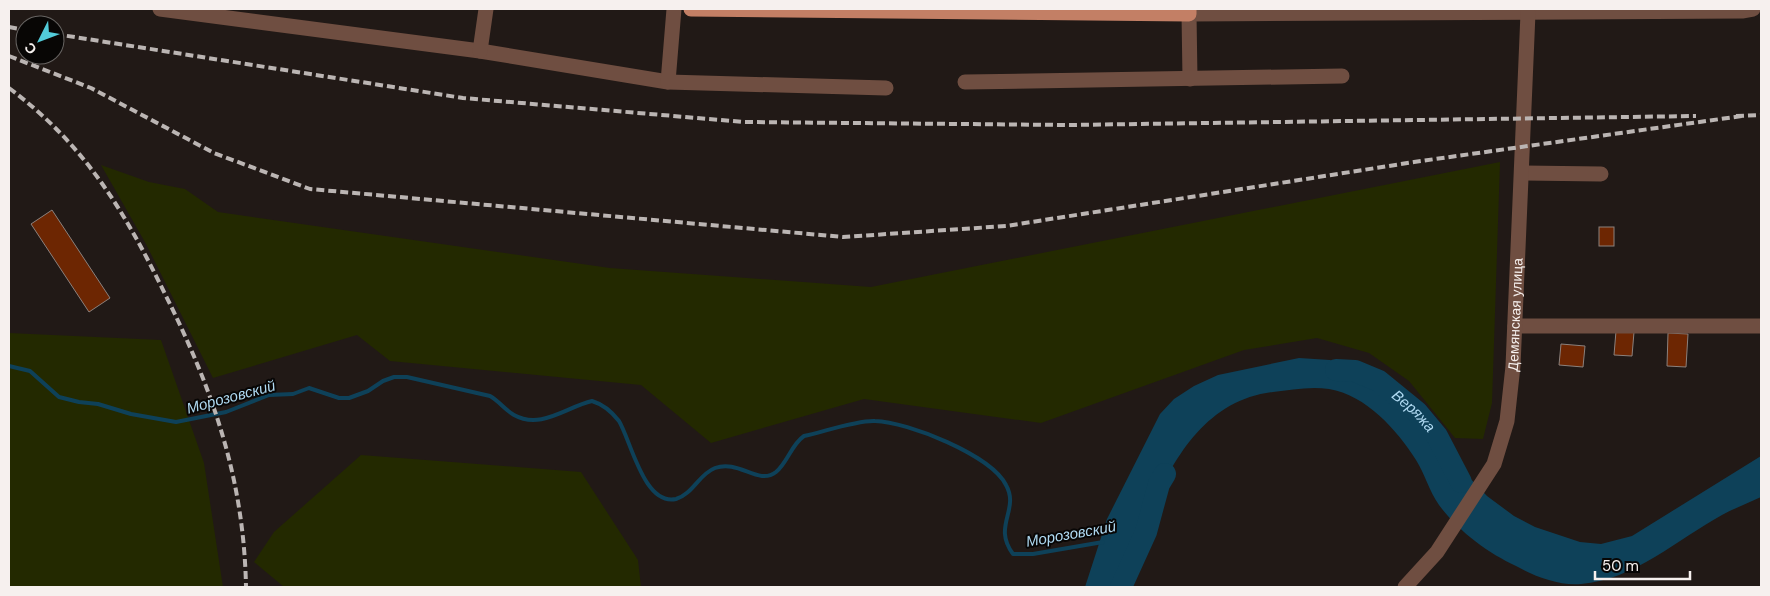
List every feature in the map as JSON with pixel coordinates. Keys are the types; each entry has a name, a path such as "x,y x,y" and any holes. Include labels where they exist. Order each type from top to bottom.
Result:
{"main road":[{"path":"691,9 1189,11"}],"street":[{"path":"160,9 480,51 668,82 886,88"},
{"path":"480,51 486,9"},
{"path":"668,82 674,9"},
{"path":"1190,79 1189,11 1528,12 1678,10 1742,12 1752,9"},
{"name":"Демянская улица","path":"1405,587 1437,552 1494,464 1507,421 1515,326 1528,12"},
{"path":"965,82 1342,76"},
{"path":"1522,173 1601,174"},
{"path":"1515,326 1761,326"}],"green space":[{"path":"1500,162 1492,403 1483,439 1455,438 1409,381 1369,353 1317,338 1244,350 1041,423 864,399 711,443 641,385 390,361 357,335 213,378 146,244 101,165 149,182 185,189 218,212 610,268 871,287"},
{"path":"9,333 161,340 204,463 223,587 9,587"},
{"path":"361,455 581,472 638,560 641,587 284,587 254,562 274,532"}],"water":[{"path":"1299,358 1330,360 1361,372 1389,392 1421,422 1441,448 1487,496 1514,516 1535,527 1580,542 1601,544 1632,536 1761,456 1761,497 1722,515 1655,557 1619,575 1581,584 1556,582 1547,580 1505,561 1484,548 1455,524 1432,494 1419,465 1400,437 1368,406 1356,398 1329,389 1308,388 1273,392 1241,401 1214,417 1192,439 1173,466 1158,496 1144,527 1122,587 1085,587 1107,519 1160,414 1174,399 1194,386 1218,375"}],"building":[{"path":"52,210 110,298 89,312 31,224"},
{"path":"1599,227 1614,227 1614,246 1599,246"},
{"path":"1616,331 1634,332 1632,356 1614,355"},
{"path":"1668,333 1688,334 1686,367 1667,366"},
{"path":"1561,344 1585,346 1583,367 1559,365"}],"waterway":[{"name":"Морозовский","path":"9,366 30,371 59,397 98,404 131,414 176,422 226,412 269,395 293,394 309,388 339,398 349,398 368,391 383,381 394,377 407,377 490,396 511,413 524,419 544,419 592,401 607,409 619,421 640,470 655,493 665,498 676,499 687,493 709,471 715,468 732,467 762,476 776,472 804,436 859,422 875,421 889,423 907,427 947,442 984,462 997,474 1006,485 1009,494 1010,502 1005,535 1007,544 1013,554 1033,554 1103,542"},
{"name":"Веряжа","path":"1336,370 1355,371 1379,381 1417,412 1437,436 1461,482"},
{"name":"Морозовский","path":"1121,587 1146,532 1159,484 1165,474"}],"railway":[{"path":"9,27 15,28"},
{"path":"65,36 463,98 744,122 1069,125 1696,116"},
{"path":"9,56 91,88 214,153 310,189 843,237 1006,226 1414,162 1742,116"},
{"path":"9,88 60,132 100,181 118,207 150,263 182,330 211,400 232,472 244,547 246,587"},
{"path":"1736,116 1761,115"}]}
